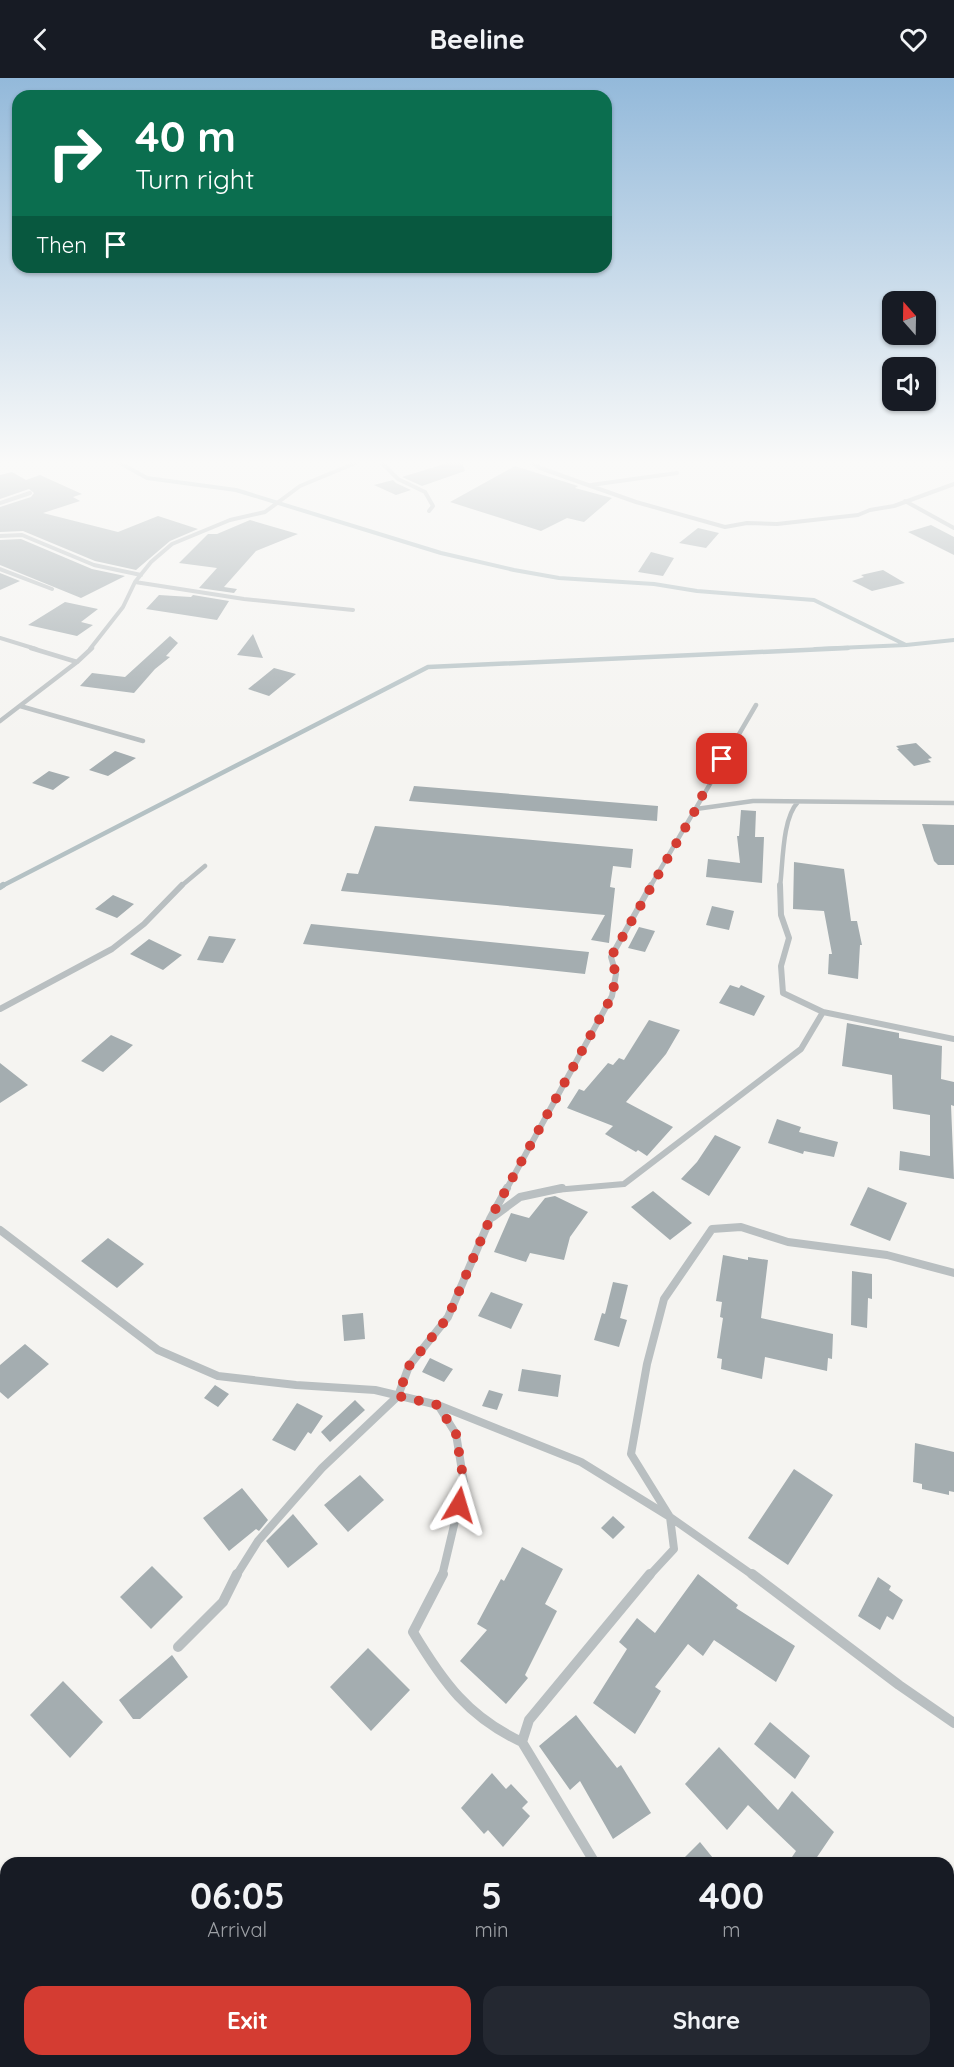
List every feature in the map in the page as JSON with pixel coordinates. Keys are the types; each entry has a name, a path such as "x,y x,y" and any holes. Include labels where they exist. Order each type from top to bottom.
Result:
{"street":[{"path":"70,555 94,565 141,575"},
{"path":"0,721 77,662 99,641 123,607 135,582 159,555"},
{"path":"0,569 52,589"},
{"path":"135,582 244,598 353,610"},
{"path":"0,638 77,662"},
{"path":"178,1647 223,1602 242,1564 258,1541 322,1468 398,1396 409,1366 448,1317 490,1219 612,996 616,975 611,957 696,809 711,777 756,705"},
{"path":"20,706 143,741"},
{"path":"696,809 753,801 954,803"},
{"path":"798,802 792,808 786,832 780,890 781,915 789,938 781,966 783,993 823,1012 954,1040"},
{"path":"0,1009 112,949 144,924 168,897 205,866"},
{"path":"490,1219 520,1197 564,1188 624,1184 801,1048 823,1012"},
{"path":"522,1742 529,1720 631,1595 674,1549 670,1517 631,1454 647,1364 664,1299 712,1229 741,1227 788,1242 887,1255 954,1273"},
{"path":"0,1230 158,1350 218,1376 296,1385 375,1390 438,1405 581,1462 670,1517 761,1581 898,1686 954,1723"},
{"path":"438,1405 456,1434 464,1483 445,1571 413,1632 439,1677 465,1705 503,1735 522,1742 591,1857"}],"building":[{"path":"0,555 58,555 92,569 125,576 81,598 0,565"},
{"path":"80,555 154,555 136,570 95,561"},
{"path":"187,555 253,555 224,587 237,589 234,593 199,588 217,568 179,563"},
{"path":"649,555 674,558 663,576 638,572"},
{"path":"883,570 905,583 872,591 852,581 864,577 861,575"},
{"path":"0,573 20,581 0,590"},
{"path":"159,595 191,597 193,595 229,601 217,620 146,609"},
{"path":"65,602 98,609 81,622 93,625 77,636 28,625"},
{"path":"253,634 263,658 237,655"},
{"path":"170,636 178,643 166,656 170,657 155,669 134,693 80,686 92,673 125,677"},
{"path":"274,668 296,674 269,696 248,689"},
{"path":"916,743 932,758 928,759 931,762 914,766 896,746"},
{"path":"115,751 136,758 108,776 89,770"},
{"path":"49,771 70,777 53,790 32,783"},
{"path":"414,786 658,806 657,821 409,801"},
{"path":"741,810 756,811 755,837 764,837 762,883 706,877 708,859 740,863 737,836 739,836"},
{"path":"922,824 954,825 954,865 938,865 934,861"},
{"path":"375,826 633,849 631,868 613,866 610,887 615,888 609,943 591,940 605,915 341,891 347,873 358,874"},
{"path":"794,862 844,869 851,921 857,921 862,945 860,945 858,979 828,974 829,954 832,954 824,911 793,909"},
{"path":"113,895 134,904 117,918 95,909"},
{"path":"712,906 734,911 729,930 706,925"},
{"path":"311,924 589,952 585,974 303,944"},
{"path":"639,927 655,931 645,952 628,948"},
{"path":"209,936 236,939 223,963 197,960"},
{"path":"149,939 182,955 163,970 130,954"},
{"path":"730,985 739,988 741,985 765,996 754,1016 719,1003"},
{"path":"649,1020 680,1030 666,1054 626,1102 673,1127 647,1156 605,1134 613,1126 567,1108 579,1089 584,1091 608,1063 613,1065 619,1058 624,1060"},
{"path":"847,1023 899,1033 899,1038 942,1046 941,1079 954,1082 954,1106 951,1105 954,1179 899,1170 900,1151 930,1156 930,1115 893,1109 892,1075 842,1066"},
{"path":"111,1035 133,1045 103,1072 81,1061"},
{"path":"0,1063 28,1085 0,1103"},
{"path":"777,1119 801,1127 799,1132 838,1142 834,1157 804,1151 803,1154 768,1143"},
{"path":"715,1135 741,1147 709,1196 681,1179 697,1162"},
{"path":"868,1187 907,1203 890,1241 850,1225"},
{"path":"653,1191 692,1223 670,1240 631,1207"},
{"path":"555,1196 588,1212 570,1237 564,1260 530,1253 526,1262 494,1252 511,1213 529,1218 545,1198"},
{"path":"108,1238 144,1264 117,1288 81,1261"},
{"path":"723,1255 748,1260 748,1257 768,1260 761,1318 833,1334 832,1359 828,1358 827,1371 765,1357 762,1379 721,1369 722,1359 717,1358 723,1318 720,1317 722,1302 716,1301"},
{"path":"852,1271 872,1274 872,1299 868,1298 867,1328 851,1325"},
{"path":"613,1282 628,1285 620,1318 627,1320 619,1347 594,1340 602,1313 605,1314"},
{"path":"491,1292 523,1304 511,1329 478,1316"},
{"path":"363,1313 365,1339 344,1341 342,1315"},
{"path":"25,1344 49,1364 8,1399 0,1392 0,1365"},
{"path":"430,1358 453,1369 444,1382 422,1372"},
{"path":"522,1369 561,1375 558,1397 518,1391"},
{"path":"215,1385 229,1394 218,1407 204,1398"},
{"path":"489,1390 503,1394 497,1410 482,1406"},
{"path":"355,1400 365,1410 330,1442 321,1432"},
{"path":"297,1403 323,1416 311,1434 308,1432 295,1451 272,1440"},
{"path":"915,1443 954,1452 954,1492 949,1491 949,1495 922,1489 922,1484 913,1482"},
{"path":"794,1469 833,1495 788,1565 748,1538"},
{"path":"360,1475 384,1500 348,1532 324,1505"},
{"path":"242,1488 268,1520 259,1531 256,1529 229,1551 203,1518"},
{"path":"293,1514 318,1544 288,1568 266,1541"},
{"path":"613,1516 625,1527 613,1539 601,1528"},
{"path":"522,1547 563,1569 545,1604 557,1611 525,1675 528,1678 506,1704 460,1661 487,1630 477,1624 501,1579 504,1581"},
{"path":"152,1566 183,1597 151,1629 120,1597"},
{"path":"698,1574 738,1605 736,1608 795,1646 776,1682 714,1640 703,1656 688,1644 655,1687 661,1691 635,1734 593,1703 627,1649 619,1642 637,1618 655,1633"},
{"path":"878,1577 891,1586 889,1590 903,1600 893,1620 887,1616 880,1630 858,1616"},
{"path":"368,1648 410,1690 371,1731 330,1687"},
{"path":"172,1655 188,1677 140,1719 133,1719 119,1700"},
{"path":"63,1681 103,1722 70,1758 30,1715"},
{"path":"576,1715 617,1768 621,1765 651,1813 613,1839 580,1781 570,1790 539,1746"},
{"path":"770,1722 810,1756 795,1779 754,1744"},
{"path":"719,1747 778,1810 792,1791 834,1832 817,1857 792,1857 796,1851 748,1805 727,1830 685,1784"},
{"path":"492,1773 506,1789 511,1784 528,1802 522,1808 530,1816 503,1847 488,1830 484,1834 461,1808"},
{"path":"700,1842 712,1857 685,1857"}],"waterway":[{"path":"449,555 559,578 654,584 697,591 814,600 906,645"},
{"path":"906,645 954,640"},
{"path":"815,649 906,645"},
{"path":"3,885 0,887 428,667 848,648"}],"route":[{"path":"459,1505 464,1483 456,1434 438,1405 398,1396 409,1366 448,1317 490,1219 612,996 616,975 611,957 722,759"}]}
